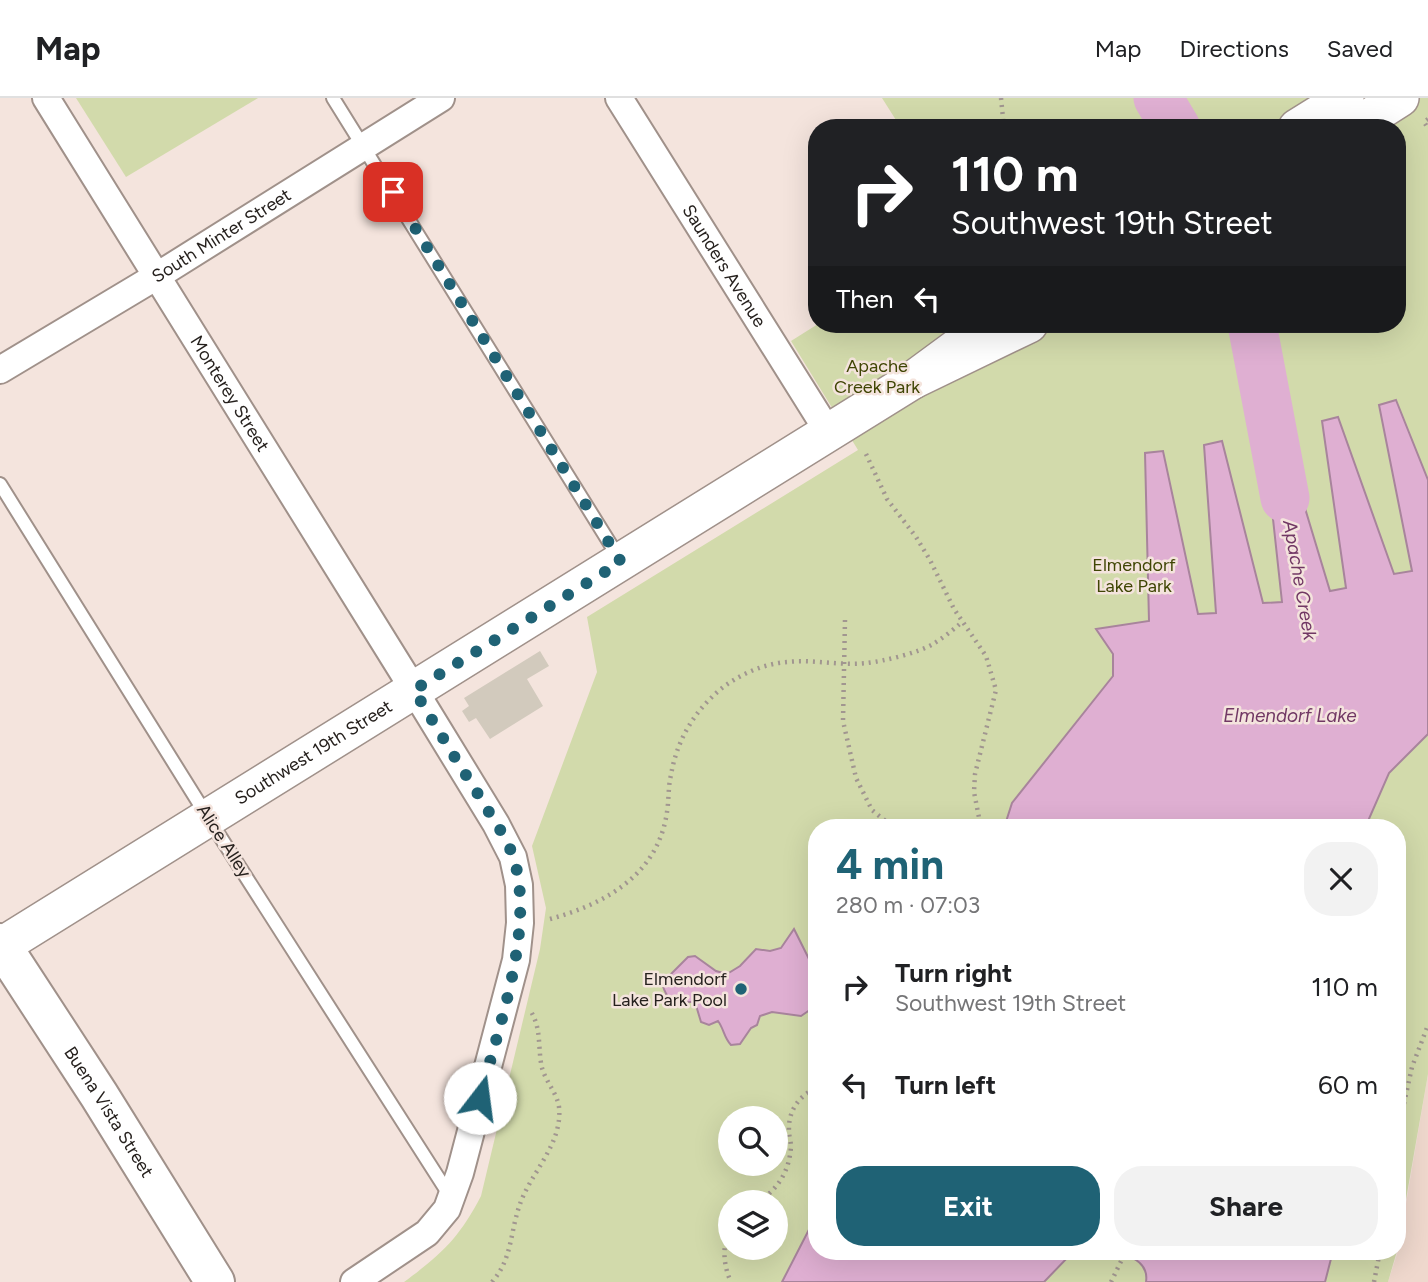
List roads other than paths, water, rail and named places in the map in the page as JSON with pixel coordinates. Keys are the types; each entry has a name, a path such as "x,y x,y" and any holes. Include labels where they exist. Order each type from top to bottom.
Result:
{"main road":[{"name":"Buena Vista Street","path":"1,945 99,1095 215,1282"}],"street":[{"name":"Monterey Street","path":"46,98 414,690 496,824 513,857 519,885 520,923 516,960 460,1173 447,1209 427,1233 354,1282"},
{"name":"South Minter Street","path":"0,370 157,276 441,98"},
{"name":"Saunders Avenue","path":"619,98 829,433"},
{"path":"1311,119 1345,98"},
{"path":"1367,119 1400,98"},
{"name":"Southwest 19th Street","path":"1,945 829,433 913,380 977,333"},
{"name":"Southwest 19th Street","path":"913,380 1010,333"}],"lane":[{"path":"333,98 621,562"},
{"name":"Alice Alley","path":"0,484 207,816 451,1197"}],"water":[{"name":"Elmendorf Lake","path":"1396,400 1428,480 1428,734 1389,773 1369,819 1007,819 1012,803 1113,676 1113,654 1096,629 1149,621 1145,453 1163,451 1198,614 1216,613 1204,445 1222,441 1263,603 1282,602 1264,436 1282,432 1330,591 1346,588 1322,421 1338,417 1394,574 1412,571 1379,405"},
{"name":"Elmendorf Lake Park Pool","path":"794,929 808,957 808,1011 801,1016 772,1012 760,1016 757,1025 751,1028 740,1044 731,1045 718,1021 709,1025 701,1022 695,1002 673,1001 664,990 662,983 688,957 695,956 716,971 727,974 740,966 756,949 770,951 781,948"},
{"path":"808,1231 808,1260 1065,1260 1044,1282 782,1282"},
{"path":"1136,1260 1331,1260 1325,1282 1146,1282 1142,1265"}],"waterway":[{"name":"Apache Creek","path":"1158,98 1171,119"},
{"name":"Apache Creek","path":"1254,333 1285,498"}],"place":[{"name":"Elmendorf Lake Park Pool","path":"741,989"}],"park label":[{"name":"Apache Creek Park","path":"877,376"},
{"name":"Elmendorf Lake Park","path":"1134,575"}]}
